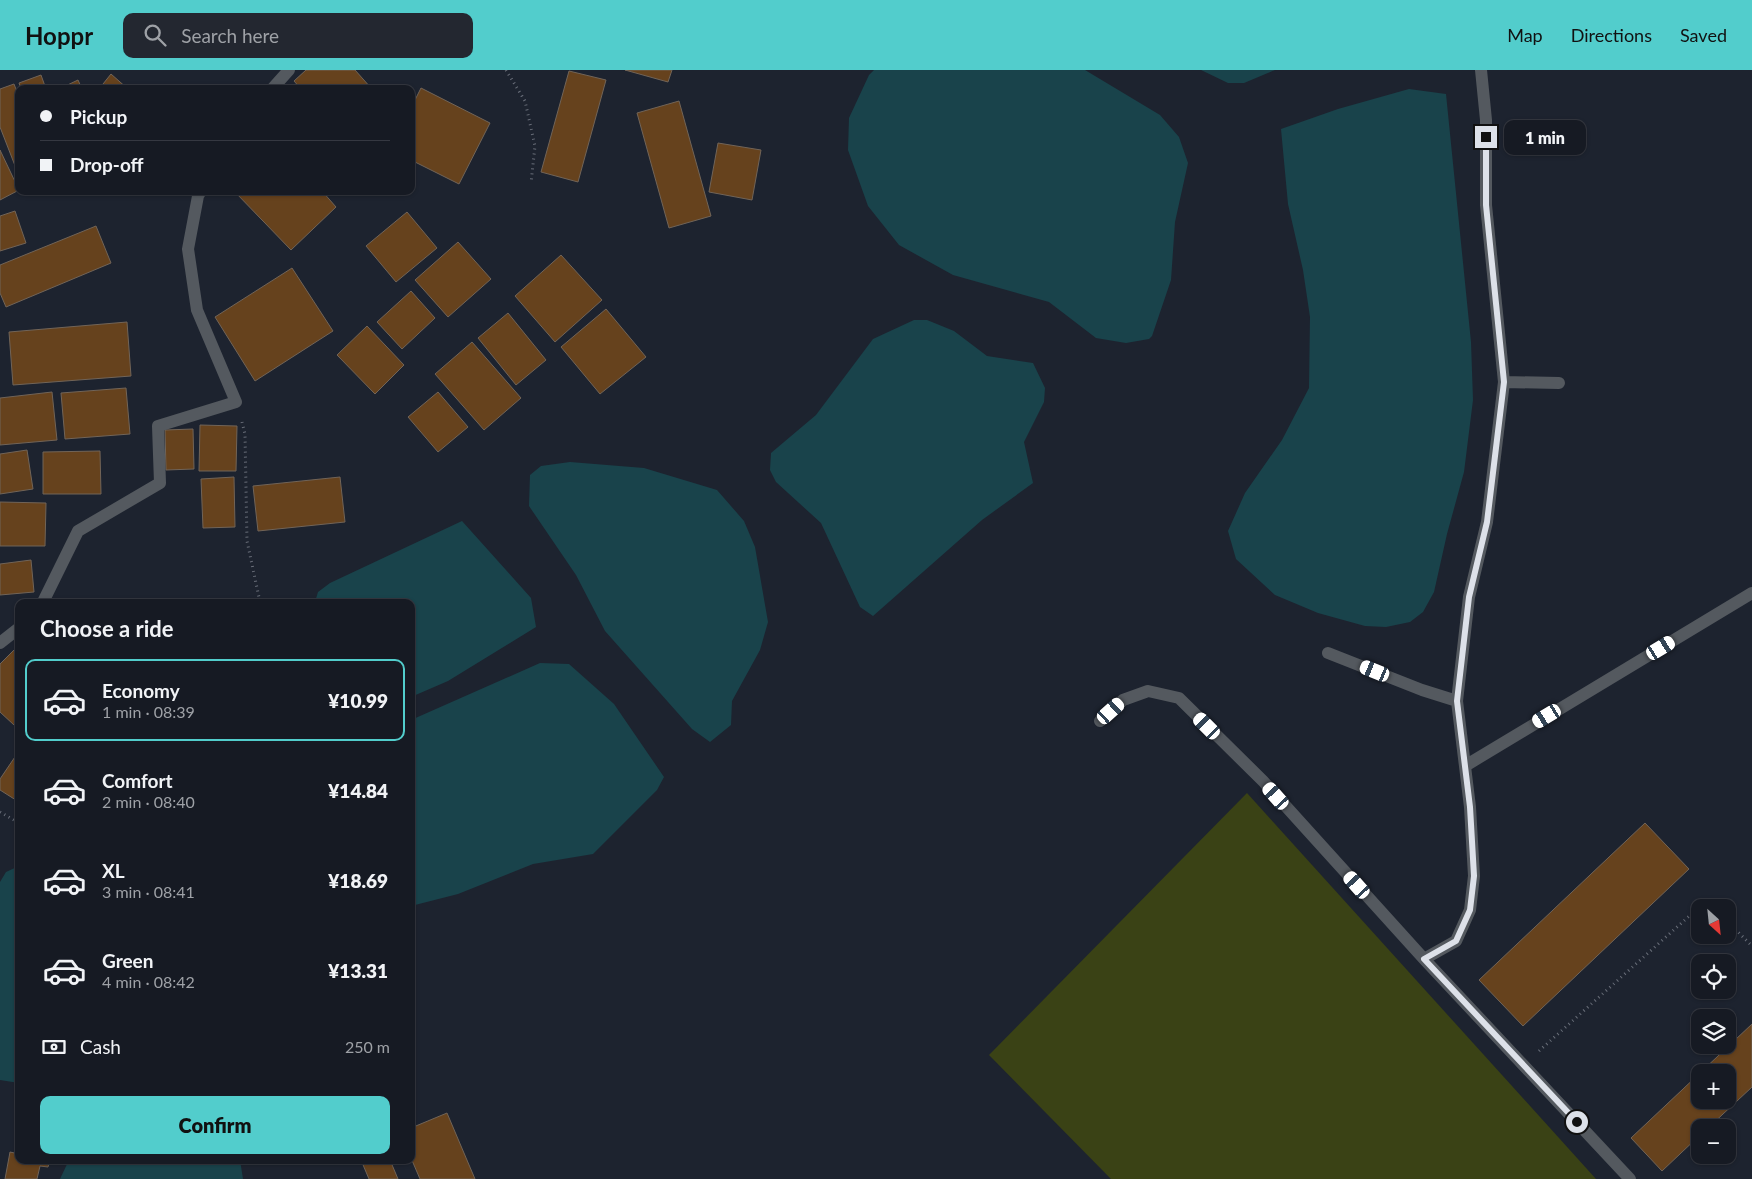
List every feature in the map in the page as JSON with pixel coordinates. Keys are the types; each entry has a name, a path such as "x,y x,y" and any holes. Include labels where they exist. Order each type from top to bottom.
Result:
{"street":[{"path":"276,85 289,70"},
{"path":"1424,959 1456,941 1470,910 1474,876 1470,807 1457,701 1469,597 1487,522 1504,382 1486,205 1486,120 1481,70"},
{"path":"44,599 78,531 160,483 158,426 236,402 197,310 188,249 199,195"},
{"path":"1504,382 1559,383"},
{"path":"1465,766 1752,593"},
{"path":"0,643 15,631"},
{"path":"1328,653 1422,690 1457,701"},
{"path":"1100,721 1123,700 1148,691 1179,698 1263,781 1424,959 1630,1179"}],"path":[{"path":"506,70 525,101 535,146 531,183"},
{"path":"236,402 245,434 247,541 259,599"},
{"path":"0,812 15,820"},
{"path":"1523,1065 1691,914"},
{"path":"1736,930 1752,946"}],"green space":[{"path":"1247,793 1596,1179 1111,1179 989,1055"}],"shaded area":[{"path":"874,70 1085,70 1160,115 1179,137 1188,163 1175,222 1171,280 1152,336 1149,339 1126,343 1096,338 1049,302 953,275 899,245 868,206 848,150 849,118 869,75"},
{"path":"1201,70 1275,70 1244,83 1228,83"},
{"path":"1409,89 1446,94 1471,342 1473,400 1464,472 1434,592 1423,612 1410,622 1386,627 1365,626 1318,613 1275,595 1236,559 1228,531 1245,493 1282,440 1309,388 1310,317 1303,270 1288,204 1281,129 1338,109"},
{"path":"914,320 927,320 954,331 987,356 1033,363 1045,388 1044,402 1024,442 1033,483 982,520 873,616 860,607 821,523 776,482 770,470 771,453 816,415 873,339"},
{"path":"570,462 644,468 717,490 744,521 755,547 768,622 760,650 732,701 731,725 710,742 692,729 605,631 576,575 529,506 530,475 541,466"},
{"path":"462,521 531,598 536,627 448,681 415,695 415,599 316,599 318,592 330,583"},
{"path":"540,663 569,664 614,704 664,777 657,790 593,854 533,864 458,894 415,905 415,718"},
{"path":"15,868 15,1082 0,1080 0,882 6,872"},
{"path":"67,1164 241,1164 243,1179 60,1179"}],"building":[{"path":"306,70 355,70 368,85 298,85 294,81"},
{"path":"625,70 672,70 668,82"},
{"path":"569,71 606,80 578,182 541,172"},
{"path":"111,74 123,85 102,85"},
{"path":"41,75 45,85 20,85 19,83"},
{"path":"78,80 80,85 67,85"},
{"path":"14,84 15,87 15,166 0,127 0,89"},
{"path":"421,88 490,123 459,184 415,162 415,100"},
{"path":"679,101 711,216 669,228 637,113"},
{"path":"718,143 761,150 752,200 709,192"},
{"path":"0,150 15,182 15,192 0,200"},
{"path":"238,195 326,195 336,207 291,250"},
{"path":"15,211 26,243 0,251 0,216"},
{"path":"407,212 437,248 396,282 366,246"},
{"path":"96,226 111,263 6,307 0,293 0,265"},
{"path":"458,242 491,279 448,317 415,280"},
{"path":"561,255 602,300 555,342 515,296"},
{"path":"292,268 333,331 255,381 215,317"},
{"path":"411,291 435,318 402,349 377,322"},
{"path":"606,309 646,357 600,394 561,347"},
{"path":"508,313 546,360 516,385 478,338"},
{"path":"127,322 131,376 13,385 9,332"},
{"path":"367,326 404,365 375,394 337,355"},
{"path":"472,342 521,398 484,430 435,374"},
{"path":"126,388 130,434 65,439 61,393"},
{"path":"52,392 57,440 0,445 0,398"},
{"path":"438,392 468,427 438,452 408,417"},
{"path":"200,425 237,426 236,471 199,471"},
{"path":"193,429 194,469 166,470 165,430"},
{"path":"27,450 33,489 0,494 0,454"},
{"path":"100,451 101,494 43,494 43,452"},
{"path":"234,477 235,527 203,528 201,479"},
{"path":"340,477 345,522 258,531 253,486"},
{"path":"0,502 46,503 45,546 0,546"},
{"path":"31,560 34,592 0,595 0,564"},
{"path":"15,649 14,725 0,712 0,664"},
{"path":"15,757 15,799 0,790 0,779"},
{"path":"1645,823 1689,869 1523,1026 1479,980"},
{"path":"1752,1024 1752,1087 1736,1102 1736,1064 1710,1064 1720,1054 1736,1054 1736,1039"},
{"path":"1691,1081 1691,1109 1728,1109 1718,1119 1691,1119 1691,1144 1662,1171 1631,1138"},
{"path":"447,1113 475,1179 420,1179 414,1164 415,1126"},
{"path":"10,1152 15,1153 15,1164 49,1164 48,1167 40,1166 37,1179 5,1179"},
{"path":"363,1164 392,1164 398,1179 369,1179"}],"route":[{"path":"1486,137 1486,205 1504,382 1487,522 1469,597 1457,701 1470,807 1474,876 1470,910 1456,941 1424,959 1577,1122"}]}
